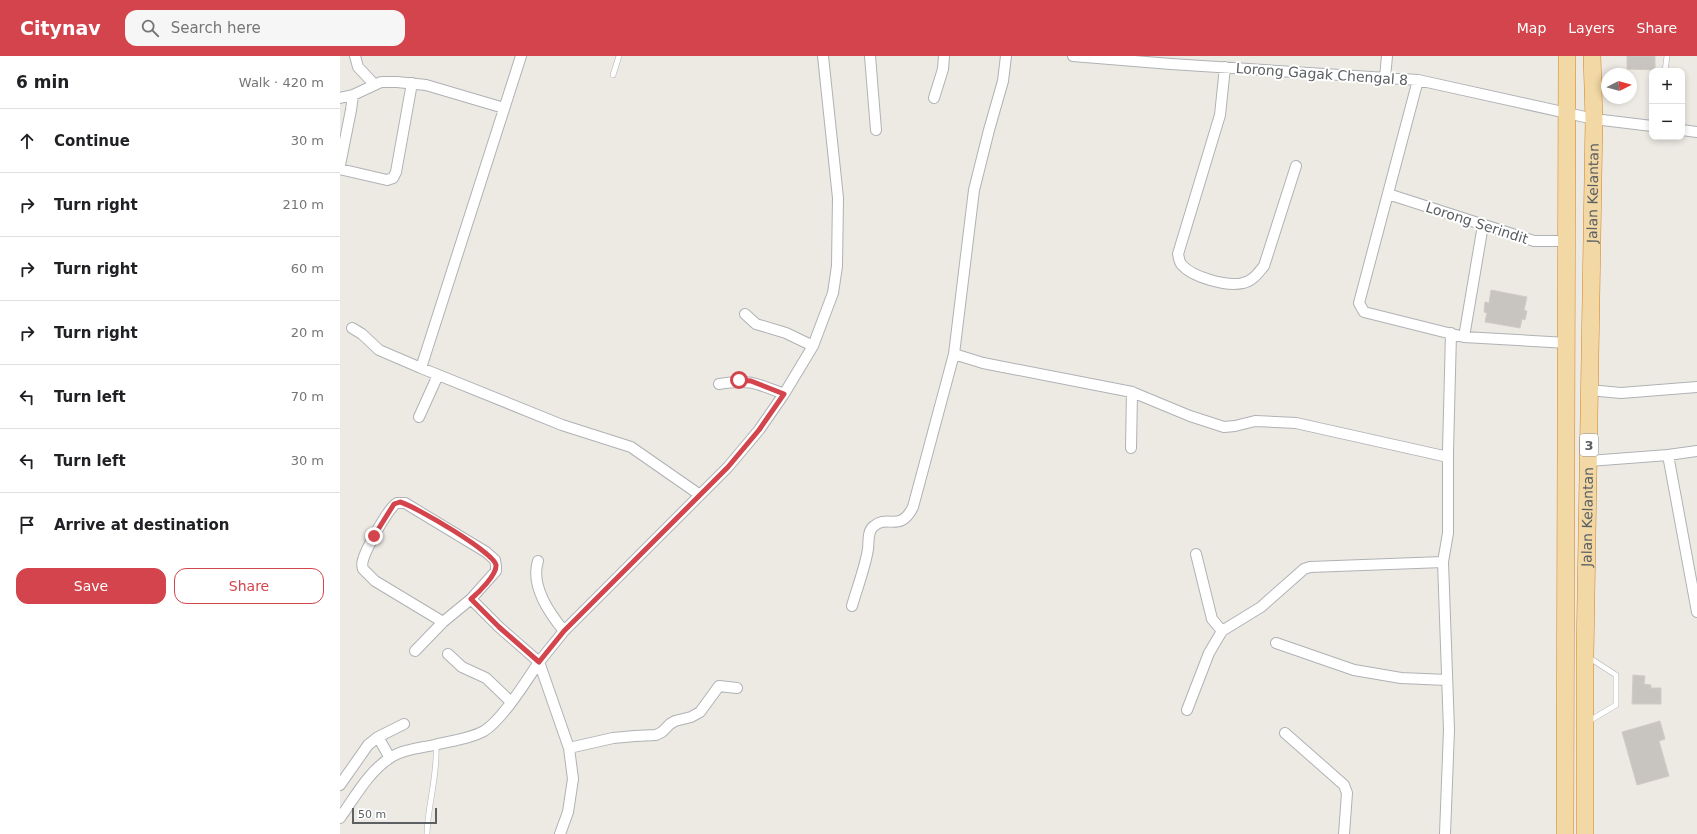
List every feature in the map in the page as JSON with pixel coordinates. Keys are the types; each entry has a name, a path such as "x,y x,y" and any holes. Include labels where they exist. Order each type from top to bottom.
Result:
{"highway":[{"name":"Jalan Kelantan","path":"1565,834 1567,56"},
{"name":"Jalan Kelantan","path":"1585,834 1585,655 1594,119 1592,56"}],"street":[{"path":"355,56 358,67 374,84"},
{"path":"421,368 521,56"},
{"path":"340,785 368,745 405,752 484,730 492,724 512,702 539,662 564,631 728,467 759,430 784,394 813,346 833,294 837,266 838,198 823,56"},
{"path":"870,56 876,130"},
{"path":"934,98 943,68 944,56"},
{"path":"852,606 868,550 869,534 872,526 879,523 900,522 908,516 913,507 954,354 974,190 1003,80 1006,56"},
{"name":"Lorong Gagak Chengal 8","path":"1073,56 1171,60 1225,68 1418,80 1594,119 1649,126"},
{"path":"1385,78 1387,56"},
{"path":"1225,68 1220,115 1178,254 1180,264 1187,271 1223,284 1243,283 1256,276 1264,266 1296,166"},
{"path":"1418,80 1358,303 1360,307 1364,312 1464,337 1567,344"},
{"path":"340,98 381,82 412,83 426,85 504,108"},
{"path":"340,169 387,180 393,178 396,172 412,83"},
{"path":"340,165 352,110 352,94"},
{"path":"1685,130 1697,132"},
{"name":"Lorong Serindit","path":"1388,194 1534,242 1567,241"},
{"path":"1464,337 1484,225"},
{"path":"745,314 756,324 786,333 813,346"},
{"path":"352,328 362,334 379,350 421,368 562,425 631,447 700,495"},
{"path":"1445,834 1449,730 1443,562 1448,533 1450,333"},
{"path":"954,354 983,363 1132,392 1190,416 1224,427 1255,421 1296,423 1448,457"},
{"path":"419,417 438,375"},
{"path":"719,384 739,380 751,381 784,394"},
{"path":"1589,390 1621,393 1697,387"},
{"path":"1131,448 1132,392"},
{"path":"1589,461 1668,455 1697,451"},
{"path":"1668,455 1697,612"},
{"path":"415,651 443,622 471,599 496,571 496,566 495,560 480,548 405,503 400,502 394,504 374,536 363,559 363,569 375,581 443,622"},
{"path":"1196,554 1212,619 1222,631"},
{"path":"538,561 535,570 537,585 550,612 564,631"},
{"path":"1187,710 1209,653 1222,631 1261,607 1304,569 1310,567 1443,562"},
{"path":"471,599 499,627 539,662 569,748 573,779 568,812 560,834"},
{"path":"1276,643 1354,670 1401,678 1447,680"},
{"path":"448,654 462,666 486,678 512,702"},
{"path":"569,748 613,738 656,735 662,732 670,724 700,712 719,686 737,688"},
{"path":"340,818 372,775 384,748 404,724"},
{"path":"1285,733 1344,785 1347,793 1344,834"}],"lane":[{"path":"613,75 618,56"},
{"path":"1665,68 1667,56"},
{"path":"1585,655 1616,675 1616,705 1585,723"},
{"path":"427,833 429,805 437,770 436,744"}],"building":[{"path":"1627,56 1655,56 1655,68 1649,68 1649,70 1627,68"},
{"path":"1491,290 1527,297 1524,310 1527,311 1525,320 1522,319 1520,328 1485,322 1487,313 1484,312 1485,302 1489,303"},
{"path":"1633,675 1645,676 1644,684 1651,685 1651,688 1661,688 1661,704 1632,704"},
{"path":"1660,721 1665,739 1659,741 1669,776 1637,785 1622,732"}],"route":[{"path":"374,536 394,504 400,502 405,503 447,527 486,552 495,560 496,571 471,599 499,627 539,662 564,631 728,467 759,430 784,394 751,381 739,380"}]}
